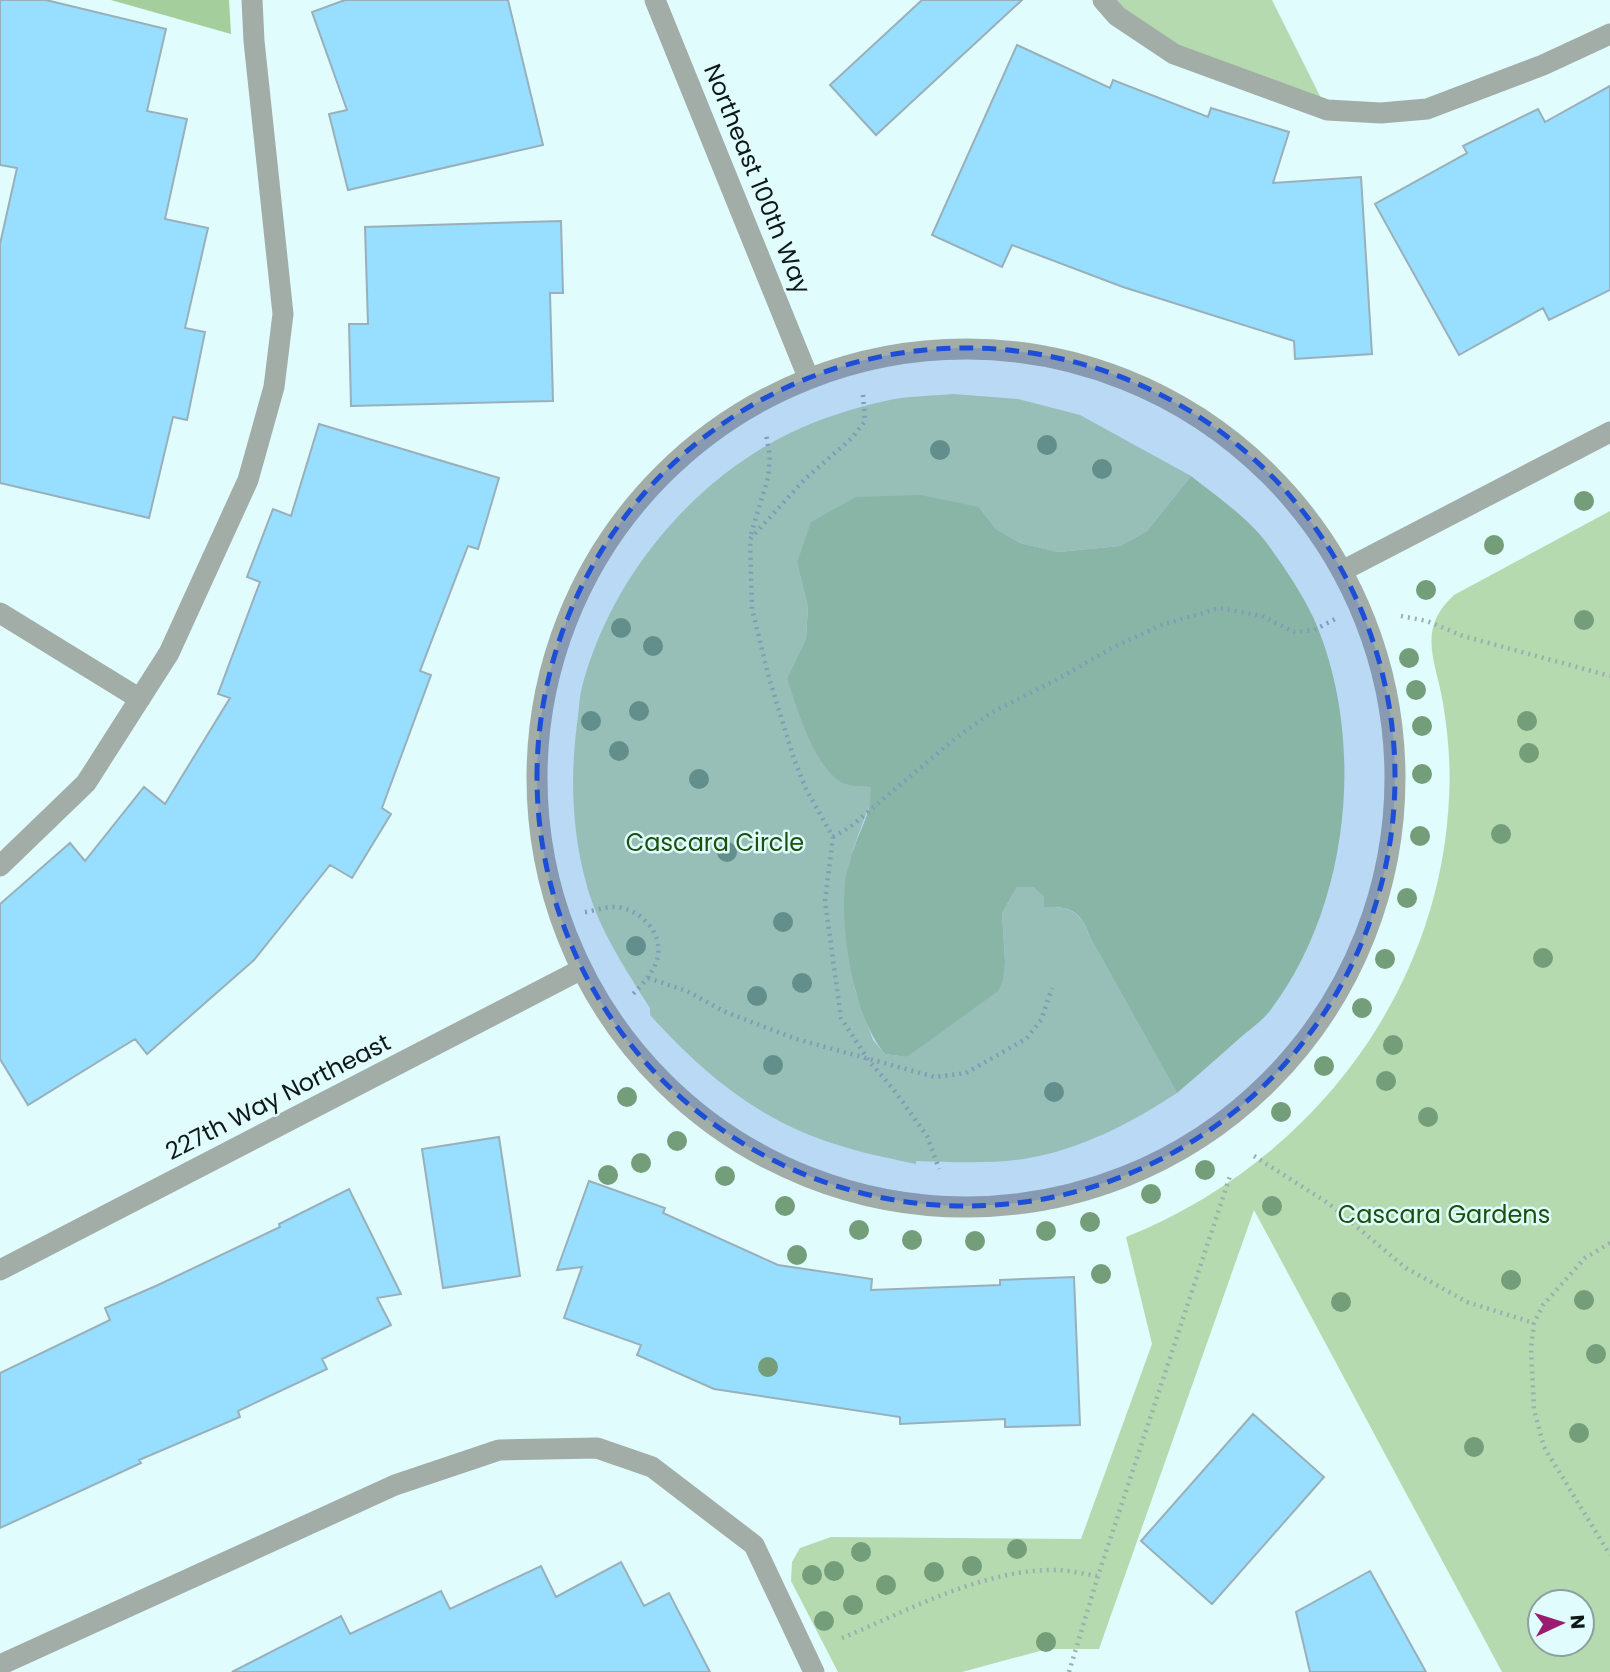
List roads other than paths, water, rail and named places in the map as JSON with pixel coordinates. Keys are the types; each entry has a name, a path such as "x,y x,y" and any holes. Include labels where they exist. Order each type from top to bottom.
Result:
{"street":[{"path":"0,866 86,783 140,699 169,653 248,480 274,387 283,314 256,68 252,0"},
{"name":"Northeast 100th Way","path":"655,0 808,377"},
{"path":"1103,0 1117,16 1174,54 1327,110 1381,113 1427,109 1543,65 1610,34"},
{"path":"981,346 1066,359 1148,388 1223,432 1287,491 1344,570 1373,641 1392,727 1394,813 1378,899 1345,980 1297,1052 1235,1113 1162,1161 1086,1191 1007,1206 925,1206 845,1191 769,1160 701,1116 641,1060 580,970 561,918 541,839 537,757 548,676 575,599 615,528 668,466 733,415 808,377 894,353 981,346"},
{"path":"1344,570 1610,432"},
{"path":"0,613 140,699"},
{"name":"227th Way Northeast","path":"0,1270 580,970"},
{"path":"0,1665 395,1485 499,1450 597,1448 652,1466 754,1545 810,1662"}],"park label":[{"name":"Cascara Circle","path":"715,843"},
{"name":"Cascara Gardens","path":"1444,1215"}]}
